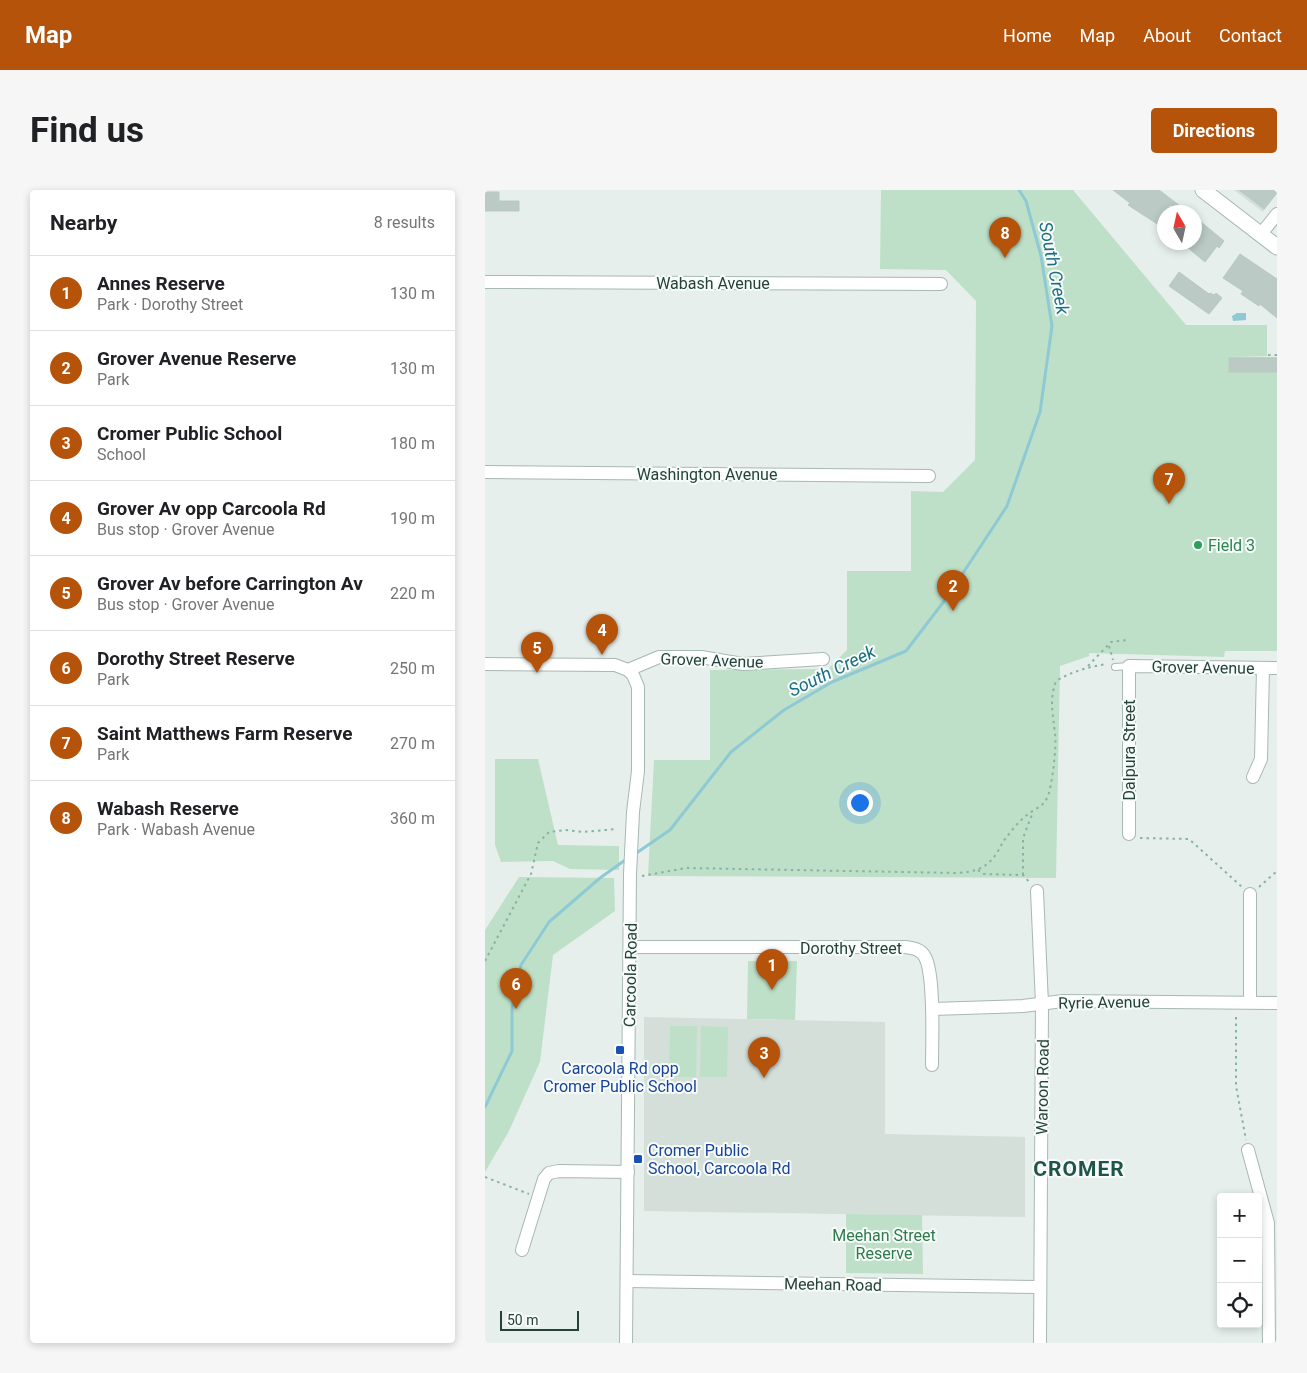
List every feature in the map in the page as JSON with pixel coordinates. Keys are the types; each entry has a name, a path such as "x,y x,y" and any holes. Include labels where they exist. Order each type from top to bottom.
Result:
{"street":[{"path":"1203,190 1277,247"},
{"path":"1261,234 1277,214"},
{"name":"Wabash Avenue","path":"485,282 941,284"},
{"name":"Washington Avenue","path":"485,472 929,476"},
{"name":"Grover Avenue","path":"627,670 659,657 701,657 743,664 823,659"},
{"path":"485,664 615,666 627,670"},
{"name":"Grover Avenue","path":"1129,666 1277,668"},
{"name":"Dalpura Street","path":"1129,666 1129,834"},
{"path":"1253,777 1261,758 1263,668"},
{"name":"Carcoola Road","path":"626,1343 630,948 635,875 632,836 638,771 637,681 627,670"},
{"name":"Waroon Road","path":"1037,891 1042,1004 1040,1343"},
{"path":"1249,1002 1250,894"},
{"name":"Dorothy Street","path":"630,948 917,949 925,956 928,965 932,1009"},
{"name":"Ryrie Avenue","path":"932,1009 1023,1006 1063,1000 1277,1003"},
{"path":"931,1065 932,1009"},
{"path":"1248,1150 1267,1223 1269,1343"},
{"path":"522,1250 544,1180 549,1173 559,1171 628,1172"},
{"name":"Meehan Road","path":"627,1281 1040,1287"}],"lane":[{"path":"1115,667 1129,666"}],"path":[{"path":"1268,355 1277,355"},
{"path":"1086,667 1111,642 1127,640"},
{"path":"1109,646 1115,667"},
{"path":"635,875 686,868 957,873 978,870 987,865 1004,840 1025,816 1040,807 1047,800 1051,790 1055,739 1052,717 1052,693 1056,680 1086,667 1107,664 1115,667"},
{"path":"1033,810 1023,838 1023,875 1037,891"},
{"path":"485,961 531,874 538,843 549,832 617,829"},
{"path":"1129,834 1142,838 1189,839 1250,894 1277,871"},
{"path":"978,870 983,874 1023,875"},
{"path":"1236,1017 1236,1086 1248,1150"},
{"path":"485,1177 538,1198"}],"shaded area":[{"path":"1234,190 1277,190 1277,193 1263,212"},
{"path":"644,1017 885,1022 885,1134 1025,1137 1025,1217 644,1211"}],"green space":[{"path":"881,190 1073,190 1186,325 1267,325 1267,356 1233,356 1277,357 1277,651 1225,651 1224,657 1089,653 1089,656 1060,666 1056,878 648,876 654,760 710,760 710,670 828,669 847,650 847,571 911,571 911,491 943,492 975,460 976,301 946,270 880,269"},
{"path":"495,759 538,759 558,845 619,846 619,870 570,869 553,861 501,862 495,845"},
{"path":"519,877 614,878 615,911 553,955 540,1062 509,1131 485,1172 485,930"},
{"path":"748,961 797,961 795,1020 747,1019"},
{"path":"670,1026 697,1026 696,1077 669,1077"},
{"path":"701,1026 728,1027 727,1077 700,1077"},
{"name":"Meehan Street Reserve","path":"846,1214 922,1215 923,1274 846,1273"}],"water":[{"path":"1237,313 1246,313 1246,320 1233,321 1232,316"}],"building":[{"path":"1113,190 1159,190 1179,205 1157,205 1157,224 1128,205 1130,203"},
{"path":"1239,190 1277,190 1277,193 1264,209"},
{"path":"485,192 499,192 499,201 519,201 519,211 485,211"},
{"path":"1202,223 1224,241 1219,248 1217,246 1205,262 1191,250 1202,250"},
{"path":"1240,254 1277,279 1277,318 1260,304 1259,306 1241,294 1243,291 1223,278"},
{"path":"1179,272 1209,294 1214,295 1216,293 1222,298 1209,314 1169,286"},
{"path":"1229,358 1277,358 1277,372 1229,372"}],"waterway":[{"name":"South Creek","path":"635,854 670,830 731,752 784,710 832,682 906,651 948,596 1007,506 1040,412 1052,326 1041,256 1026,201 1019,190"},
{"name":"South Creek","path":"485,1107 512,1051 512,1008 521,965 549,922 600,878 628,858"}],"place":[{"name":"Wabash Reserve","path":"1005,258"},
{"name":"Saint Matthews Farm Reserve","path":"1169,504"},
{"name":"Field 3","path":"1198,545"},
{"name":"Grover Avenue Reserve","path":"953,611"},
{"name":"Grover Av opp Carcoola Rd","path":"602,655"},
{"name":"Grover Av before Carrington Av","path":"537,673"},
{"name":"Annes Reserve","path":"772,990"},
{"name":"Dorothy Street Reserve","path":"516,1009"},
{"name":"Carcoola Rd opp Cromer Public School","path":"620,1050"},
{"name":"Cromer Public School","path":"764,1078"},
{"name":"Cromer Public School, Carcoola Rd","path":"638,1159"}],"district":[{"name":"CROMER","path":"1079,1169"}]}
